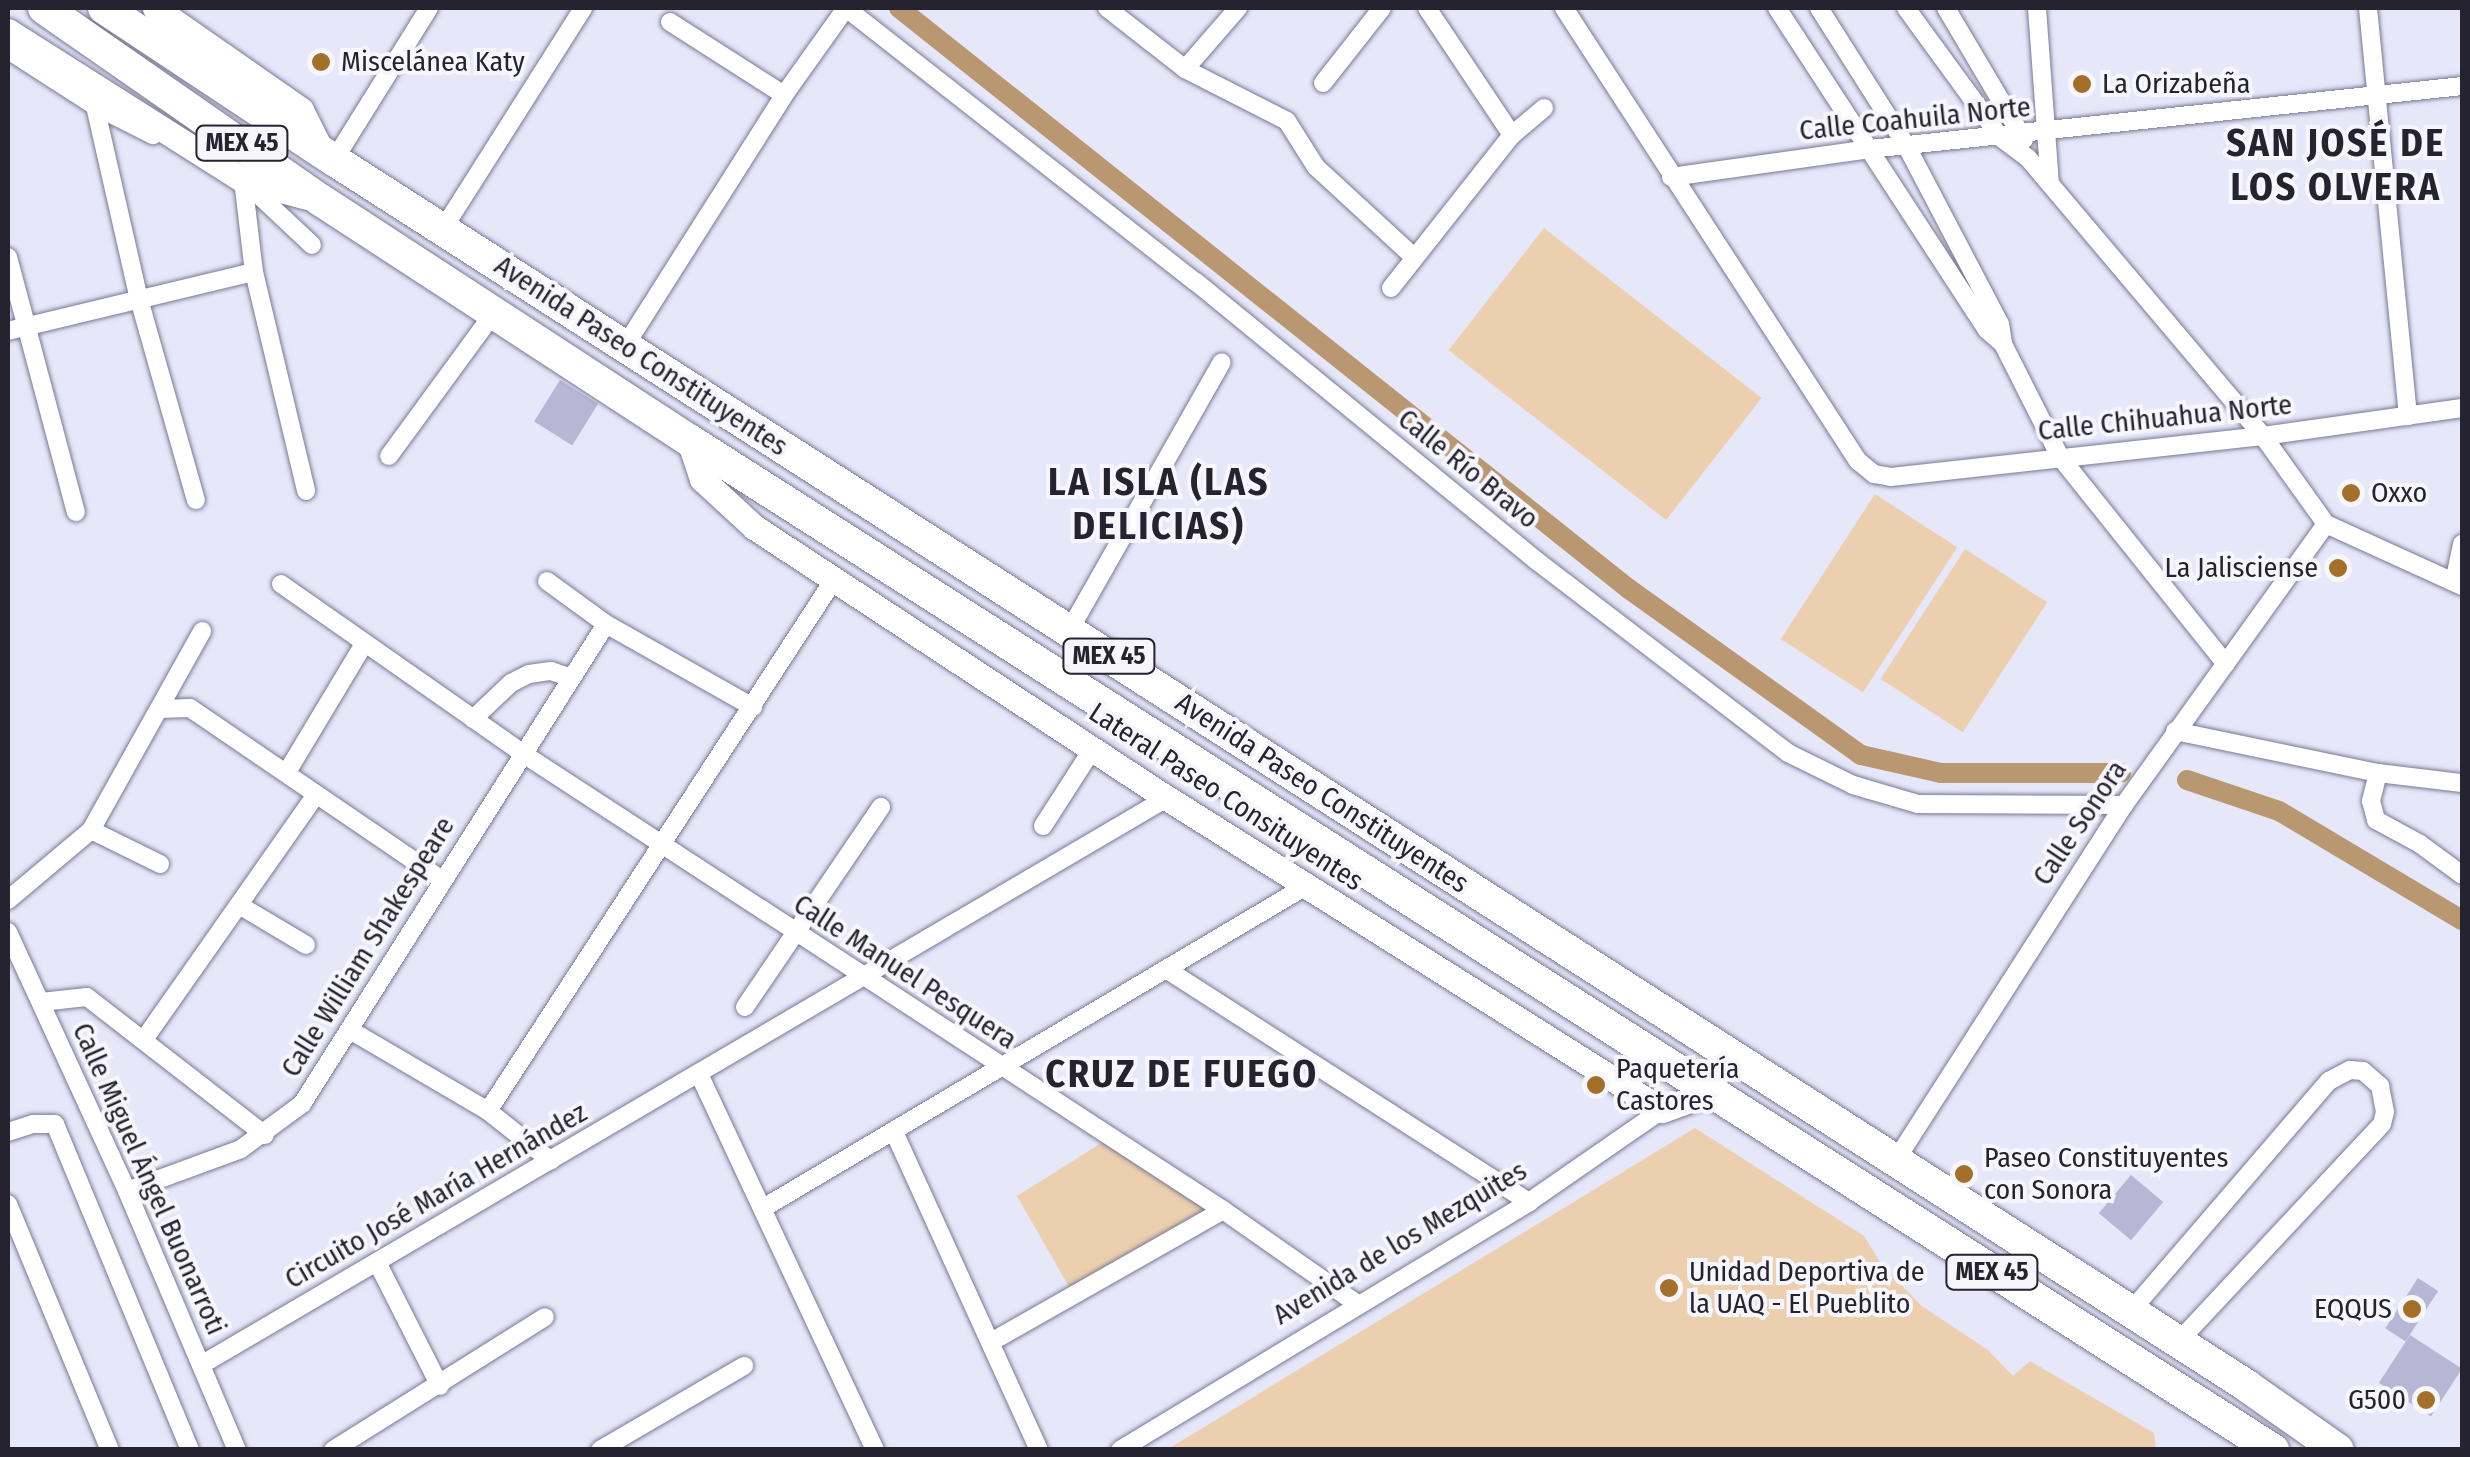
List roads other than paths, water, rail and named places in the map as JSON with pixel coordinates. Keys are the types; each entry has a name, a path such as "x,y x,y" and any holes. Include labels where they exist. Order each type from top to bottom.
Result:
{"highway":[{"name":"Avenida Paseo Constituyentes","path":"44,8 161,84 322,201 689,440 2273,1450"},
{"name":"Avenida Paseo Constituyentes","path":"104,8 328,156 2178,1342 2338,1450"}],"street":[{"path":"162,9 301,110 328,156 429,8"},
{"path":"443,228 583,8"},
{"path":"624,346 784,95 846,8"},
{"name":"Calle Río Bravo","path":"846,8 1196,282 1537,560 1788,753 1853,786 1918,804 2128,799"},
{"path":"1107,8 1186,69 1287,121 1316,167 1414,257"},
{"path":"1186,69 1238,8"},
{"path":"1322,83 1382,8"},
{"path":"1427,8 1512,135"},
{"path":"1564,8 1671,177"},
{"path":"1777,8 1987,330 2003,344"},
{"path":"1818,8 1906,145 2000,324 2003,344 2060,457 2226,664"},
{"path":"1906,8 2000,136 2028,158 2263,436 2326,524 2458,584 2462,544"},
{"path":"1946,8 2023,134 2028,158"},
{"path":"2037,8 2050,184"},
{"path":"2368,8 2408,416"},
{"path":"670,22 784,95"},
{"path":"8,31 243,180 312,245"},
{"path":"12,55 95,106 243,180 322,201"},
{"name":"Calle Coahuila Norte","path":"1671,177 1870,149 2462,86"},
{"path":"95,106 139,299 196,500"},
{"path":"1391,288 1512,135 1544,108"},
{"name":"Calle Chihuahua Norte","path":"1671,177 1858,461 1874,474 1890,477 2263,436 2462,408"},
{"path":"243,180 254,272 306,491"},
{"path":"8,257 16,328 76,512"},
{"path":"16,328 254,272"},
{"path":"389,456 495,311"},
{"path":"1069,631 1222,362"},
{"name":"Lateral Paseo Consituyentes","path":"689,440 702,479 754,527 1167,798 1662,1110"},
{"name":"Calle Sonora","path":"1894,1162 2128,799 2326,524"},
{"path":"546,581 606,624 753,707"},
{"path":"488,1111 833,581"},
{"name":"Calle Manuel Pesquera","path":"280,584 522,753 1223,1210 1356,1304"},
{"name":"Calle William Shakespeare","path":"127,1191 241,1149 266,1135 302,1104 606,624"},
{"path":"8,900 91,830 202,631"},
{"path":"287,772 364,644"},
{"path":"473,720 510,683 529,674 551,671 571,678"},
{"path":"158,708 190,708 442,880"},
{"path":"2170,738 2462,783"},
{"path":"1044,826 1094,747"},
{"path":"2378,773 2371,802 2376,820 2420,844 2462,875"},
{"path":"146,1038 316,796"},
{"name":"Circuito José María Hernández","path":"201,1365 1167,798"},
{"path":"746,1007 881,806"},
{"path":"91,830 160,864"},
{"path":"764,1207 895,1134 1306,886"},
{"path":"240,905 306,945"},
{"name":"Calle Miguel Ángel Buonarroti","path":"8,932 127,1191 237,1450"},
{"path":"1169,971 1529,1202"},
{"path":"41,1002 86,997 146,1038 266,1135"},
{"path":"350,1030 488,1111 552,1161"},
{"path":"2130,1312 2329,1081 2350,1070 2363,1070 2380,1086 2385,1112 2382,1124 2178,1342"},
{"path":"700,1074 875,1450"},
{"name":"Avenida de los Mezquites","path":"1120,1450 1529,1202 1662,1110 1712,1092"},
{"path":"8,1132 33,1124 55,1124 190,1450"},
{"path":"895,1134 1039,1450"},
{"path":"8,1204 110,1450"},
{"path":"992,1342 1223,1210"},
{"path":"378,1262 440,1386"},
{"path":"333,1450 440,1386 545,1316"},
{"path":"600,1450 744,1366"}],"waterway":[{"path":"899,8 1629,589 1861,755 1941,773 2121,773"},
{"path":"2187,780 2279,811 2462,920"}],"place":[{"name":"Miscelánea Katy","path":"321,62"},
{"name":"La Orizabeña","path":"2082,84"},
{"name":"Oxxo","path":"2351,493"},
{"name":"La Jalisciense","path":"2338,568"},
{"name":"Paquetería Castores","path":"1596,1085"},
{"name":"Paseo Constituyentes con Sonora","path":"1964,1174"},
{"name":"Unidad Deportiva de la UAQ - El Pueblito","path":"1669,1288"},
{"name":"EQQUS","path":"2412,1309"},
{"name":"G500","path":"2426,1400"}],"district":[{"name":"SAN JOSÉ DE LOS OLVERA","path":"2336,166"},
{"name":"LA ISLA (LAS DELICIAS)","path":"1159,505"},
{"name":"CRUZ DE FUEGO","path":"1182,1075"}]}
